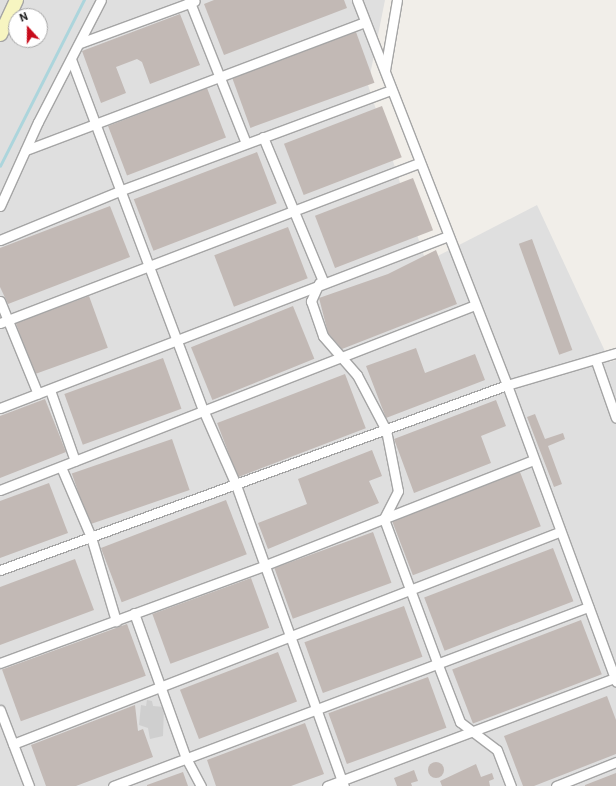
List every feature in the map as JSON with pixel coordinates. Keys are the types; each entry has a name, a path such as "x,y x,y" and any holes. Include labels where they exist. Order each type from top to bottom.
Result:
{"street":[{"path":"0,34 16,0"},
{"path":"0,206 26,150 101,0"},
{"path":"327,786 343,783 471,732 615,680 532,460 507,385 357,0"},
{"path":"384,71 398,0"},
{"path":"80,43 192,1 219,76 246,143"},
{"path":"26,150 365,22"},
{"path":"71,60 122,190 204,412 236,485 262,566 343,783"},
{"path":"0,240 122,190 392,90"},
{"path":"263,137 321,282"},
{"path":"4,322 420,163"},
{"path":"0,408 177,342 321,282 448,236"},
{"path":"321,282 312,294 312,309 328,344 364,386 386,430 398,491 384,519 409,589 460,722 471,732 497,750 511,786"},
{"path":"0,300 4,322 38,394"},
{"path":"0,490 204,412 340,357 475,305"},
{"path":"0,570 507,385 596,361 616,353"},
{"path":"596,361 616,418"},
{"path":"50,390 75,461"},
{"path":"0,663 262,566 532,460"},
{"path":"61,467 91,537 116,621"},
{"path":"13,744 559,532"},
{"path":"114,786 438,665 588,607"},
{"path":"134,613 186,758 201,786"},
{"path":"0,710 29,786"},
{"path":"556,786 616,762"}],"shaded area":[{"path":"0,0 385,0 368,85 426,262 537,205 610,362 616,360 616,786 0,786"},
{"path":"147,700 152,701 153,706 164,707 163,736 150,739 148,728 139,725 141,705 146,706"}],"building":[{"path":"214,0 344,0 347,8 224,55 204,4"},
{"path":"180,14 200,65 150,84 142,62 137,59 116,67 126,93 101,103 82,51"},
{"path":"356,32 374,83 250,128 232,77"},
{"path":"207,88 226,137 127,175 108,126"},
{"path":"382,106 402,157 304,195 284,144"},
{"path":"257,152 277,203 153,251 134,199"},
{"path":"413,178 433,230 335,268 315,216"},
{"path":"110,206 130,257 8,304 0,287 0,248"},
{"path":"288,227 308,278 234,307 214,255"},
{"path":"532,239 572,350 559,355 519,244"},
{"path":"436,250 457,304 342,349 328,333 319,298 388,274"},
{"path":"89,296 108,348 35,374 16,323"},
{"path":"293,306 314,359 212,400 191,347"},
{"path":"416,348 425,373 475,354 485,380 386,418 366,366"},
{"path":"163,358 181,409 83,445 64,394"},
{"path":"345,374 366,428 238,477 217,423"},
{"path":"45,399 66,452 0,478 0,416"},
{"path":"496,400 506,426 481,436 491,463 414,493 394,439"},
{"path":"535,414 545,439 563,433 565,439 548,446 562,484 554,487 527,417"},
{"path":"172,439 190,490 89,525 72,474"},
{"path":"372,450 382,476 369,481 379,503 268,549 258,523 307,504 298,479"},
{"path":"520,472 541,526 413,575 392,521"},
{"path":"49,483 68,533 0,558 0,501"},
{"path":"226,500 247,554 122,602 101,548"},
{"path":"373,532 391,583 293,619 274,568"},
{"path":"553,548 573,601 445,651 424,597"},
{"path":"75,559 94,610 0,645 0,587"},
{"path":"251,578 269,628 170,664 152,614"},
{"path":"404,606 422,657 323,693 304,642"},
{"path":"581,620 602,674 473,724 452,669"},
{"path":"127,624 146,676 21,721 2,669"},
{"path":"278,652 297,701 199,739 180,690"},
{"path":"428,677 446,728 347,764 328,713"},
{"path":"607,696 616,720 616,754 534,786 523,786 504,736"},
{"path":"135,705 138,731 143,729 153,757 76,786 46,786 31,745"},
{"path":"305,723 324,774 291,786 216,786 207,760"},
{"path":"436,762 443,767 444,770 439,777 436,778 429,773 428,770 433,763"},
{"path":"476,764 481,777 492,773 494,779 489,781 490,786 442,786 440,781"},
{"path":"414,770 418,781 411,783 412,786 397,786 394,778"},
{"path":"183,772 188,786 147,786 147,785"},
{"path":"616,773 616,786 585,786 585,785"}],"waterway":[{"path":"0,166 84,0"}]}
